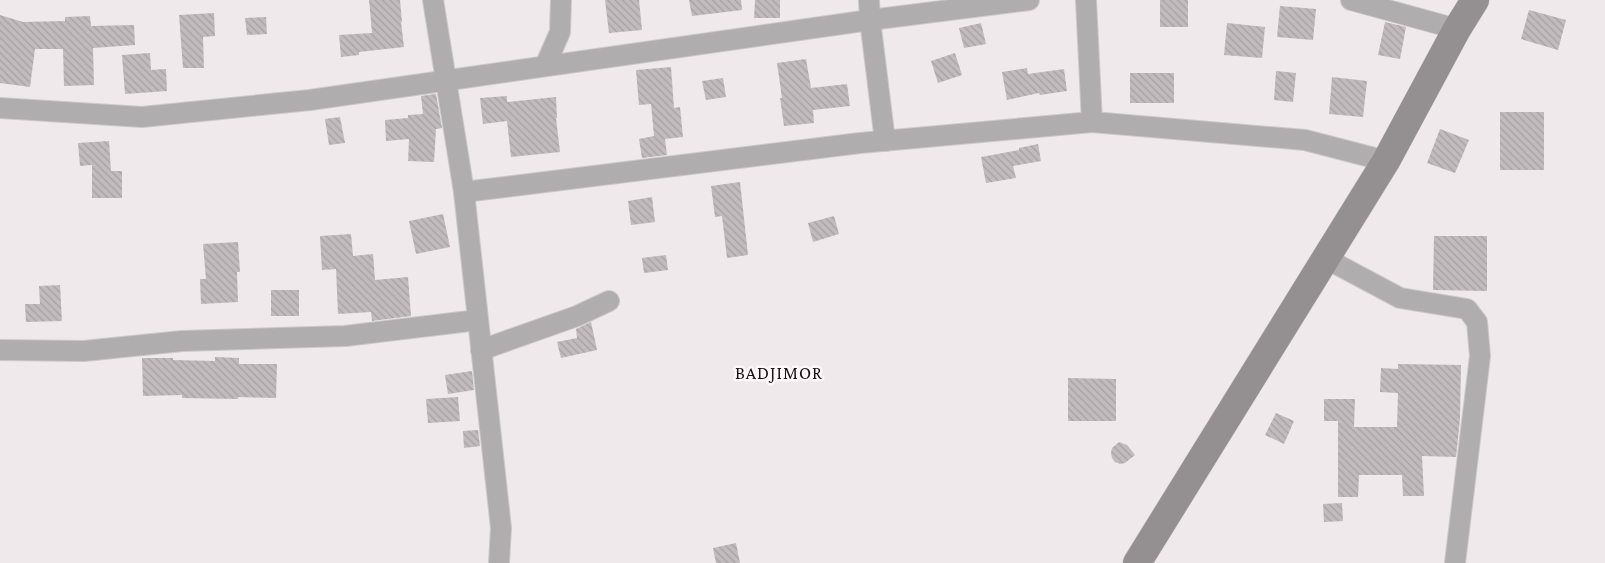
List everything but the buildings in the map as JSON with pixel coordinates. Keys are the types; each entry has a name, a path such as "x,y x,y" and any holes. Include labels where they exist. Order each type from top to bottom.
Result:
{"main road":[{"path":"1137,563 1386,161 1457,29 1475,0"}],"street":[{"path":"433,0 464,192 501,528 499,563"},
{"path":"545,66 560,32 561,0"},
{"path":"869,0 885,141"},
{"path":"0,108 142,117 310,100 870,20 1029,0"},
{"path":"1086,0 1092,122"},
{"path":"1351,0 1457,29"},
{"path":"464,192 885,141 1092,122 1305,140 1386,161"},
{"path":"1325,258 1400,298 1467,309 1476,322 1480,356 1455,563"},
{"path":"481,350 577,316 609,301"},
{"path":"0,350 84,351 182,341 345,336 478,320"}],"district":[{"name":"BADJIMOR","path":"779,373"}]}
